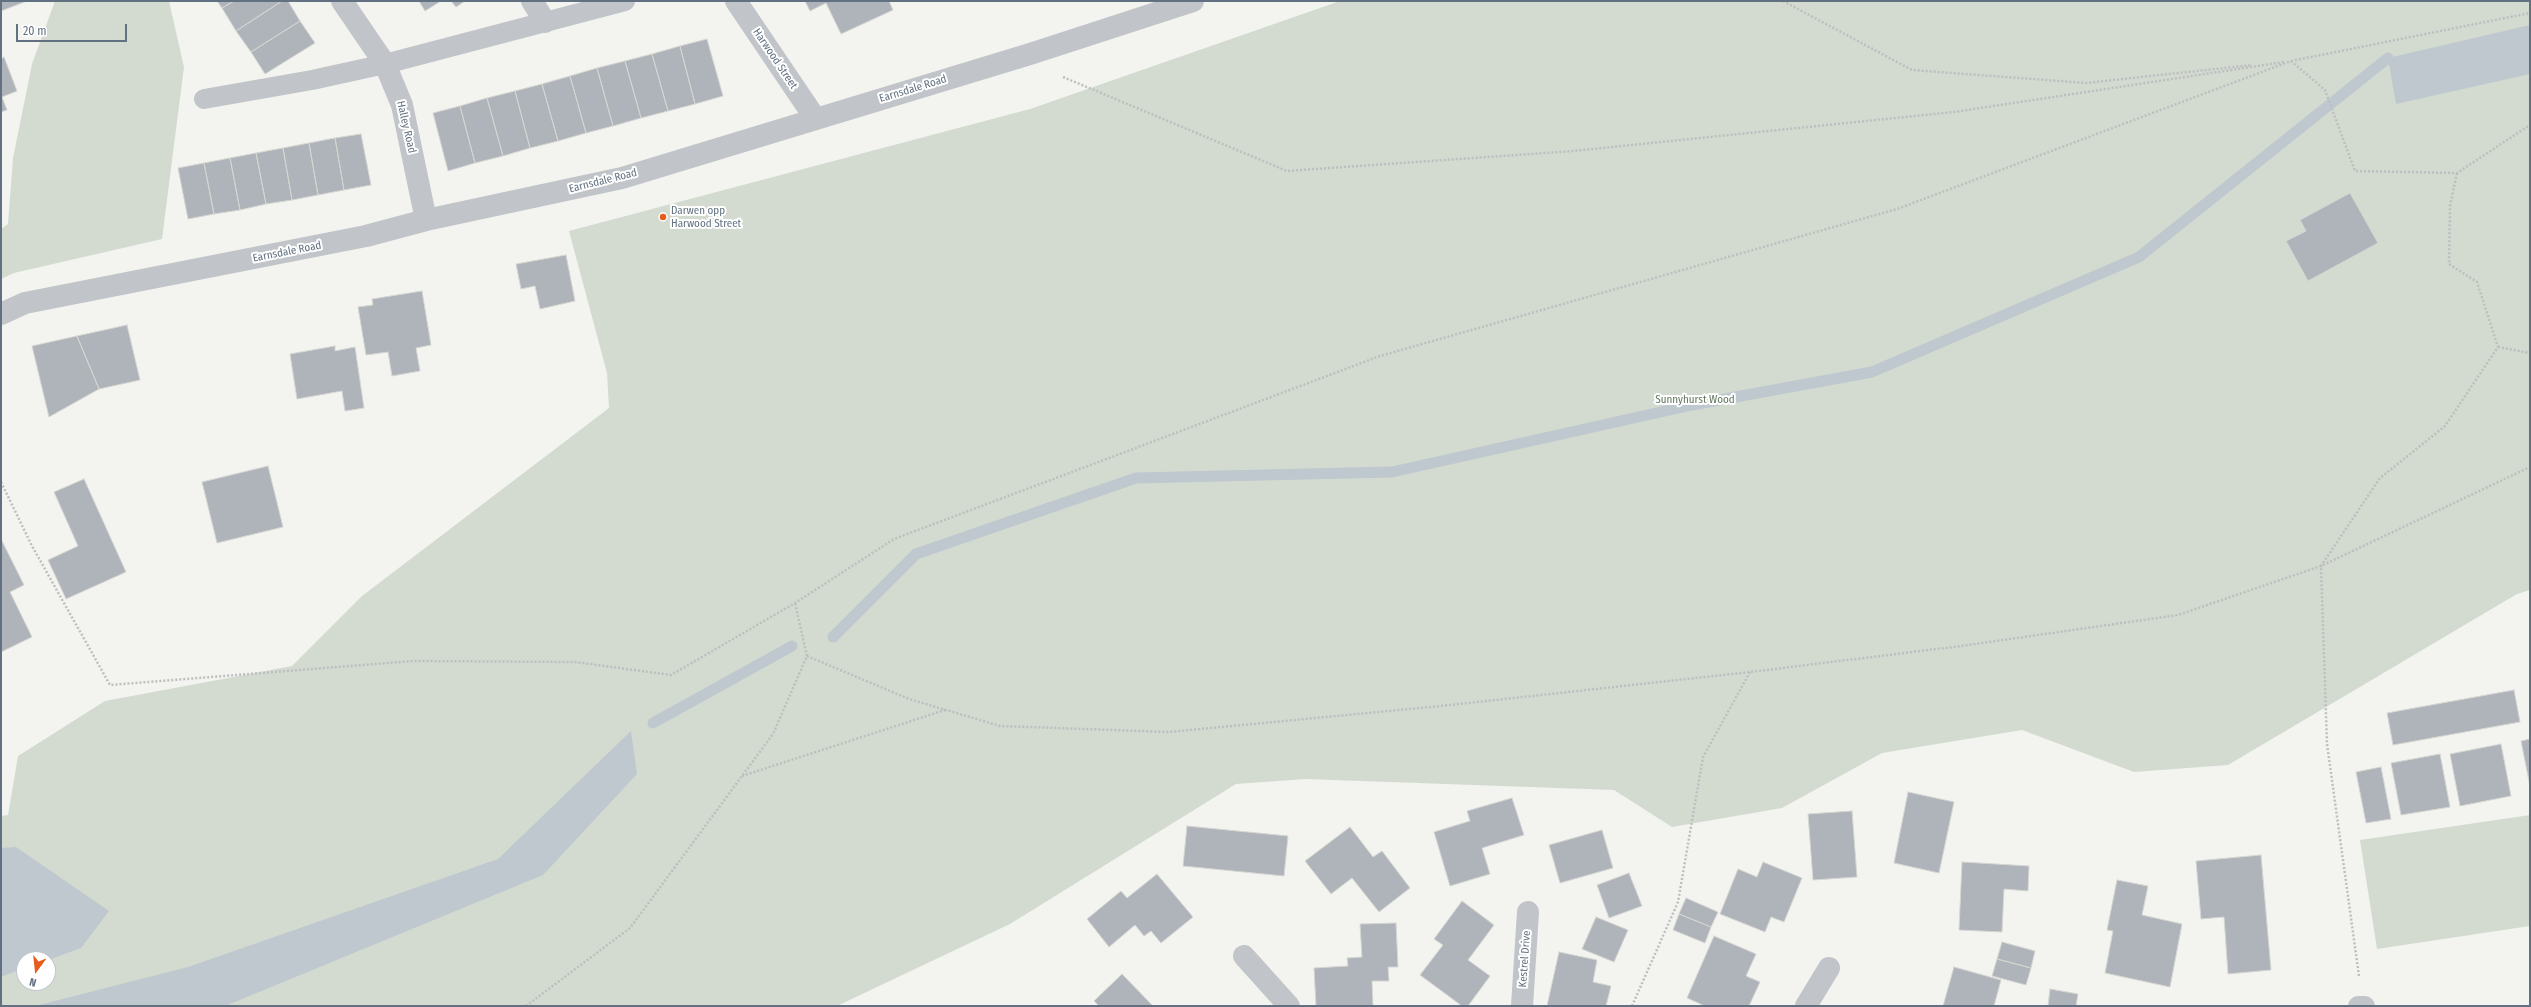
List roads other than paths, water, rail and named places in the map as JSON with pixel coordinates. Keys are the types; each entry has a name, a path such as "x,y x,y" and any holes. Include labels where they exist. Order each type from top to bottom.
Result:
{"street":[{"name":"Halley Road","path":"342,1 385,64 402,105 426,220"},
{"path":"532,1 544,22"},
{"name":"Harwood Street","path":"736,1 815,118"},
{"name":"Earnsdale Road","path":"1,314 25,303 366,236 426,220 622,178 815,118 1030,54 1193,1"},
{"name":"Kestrel Drive","path":"1522,1006 1528,912"},
{"path":"1244,956 1289,1006"},
{"path":"1806,1006 1829,968"}],"lane":[{"path":"204,99 312,80 385,64 625,1"}],"waterway":[{"path":"833,637 916,554 1136,478 1392,472 1692,405 1872,372 2139,257 2388,58"},
{"path":"653,723 792,646"}],"place":[{"name":"Darwen opp Harwood Street","path":"663,217"}],"park label":[{"name":"Sunnyhurst Wood","path":"1695,400"}]}
